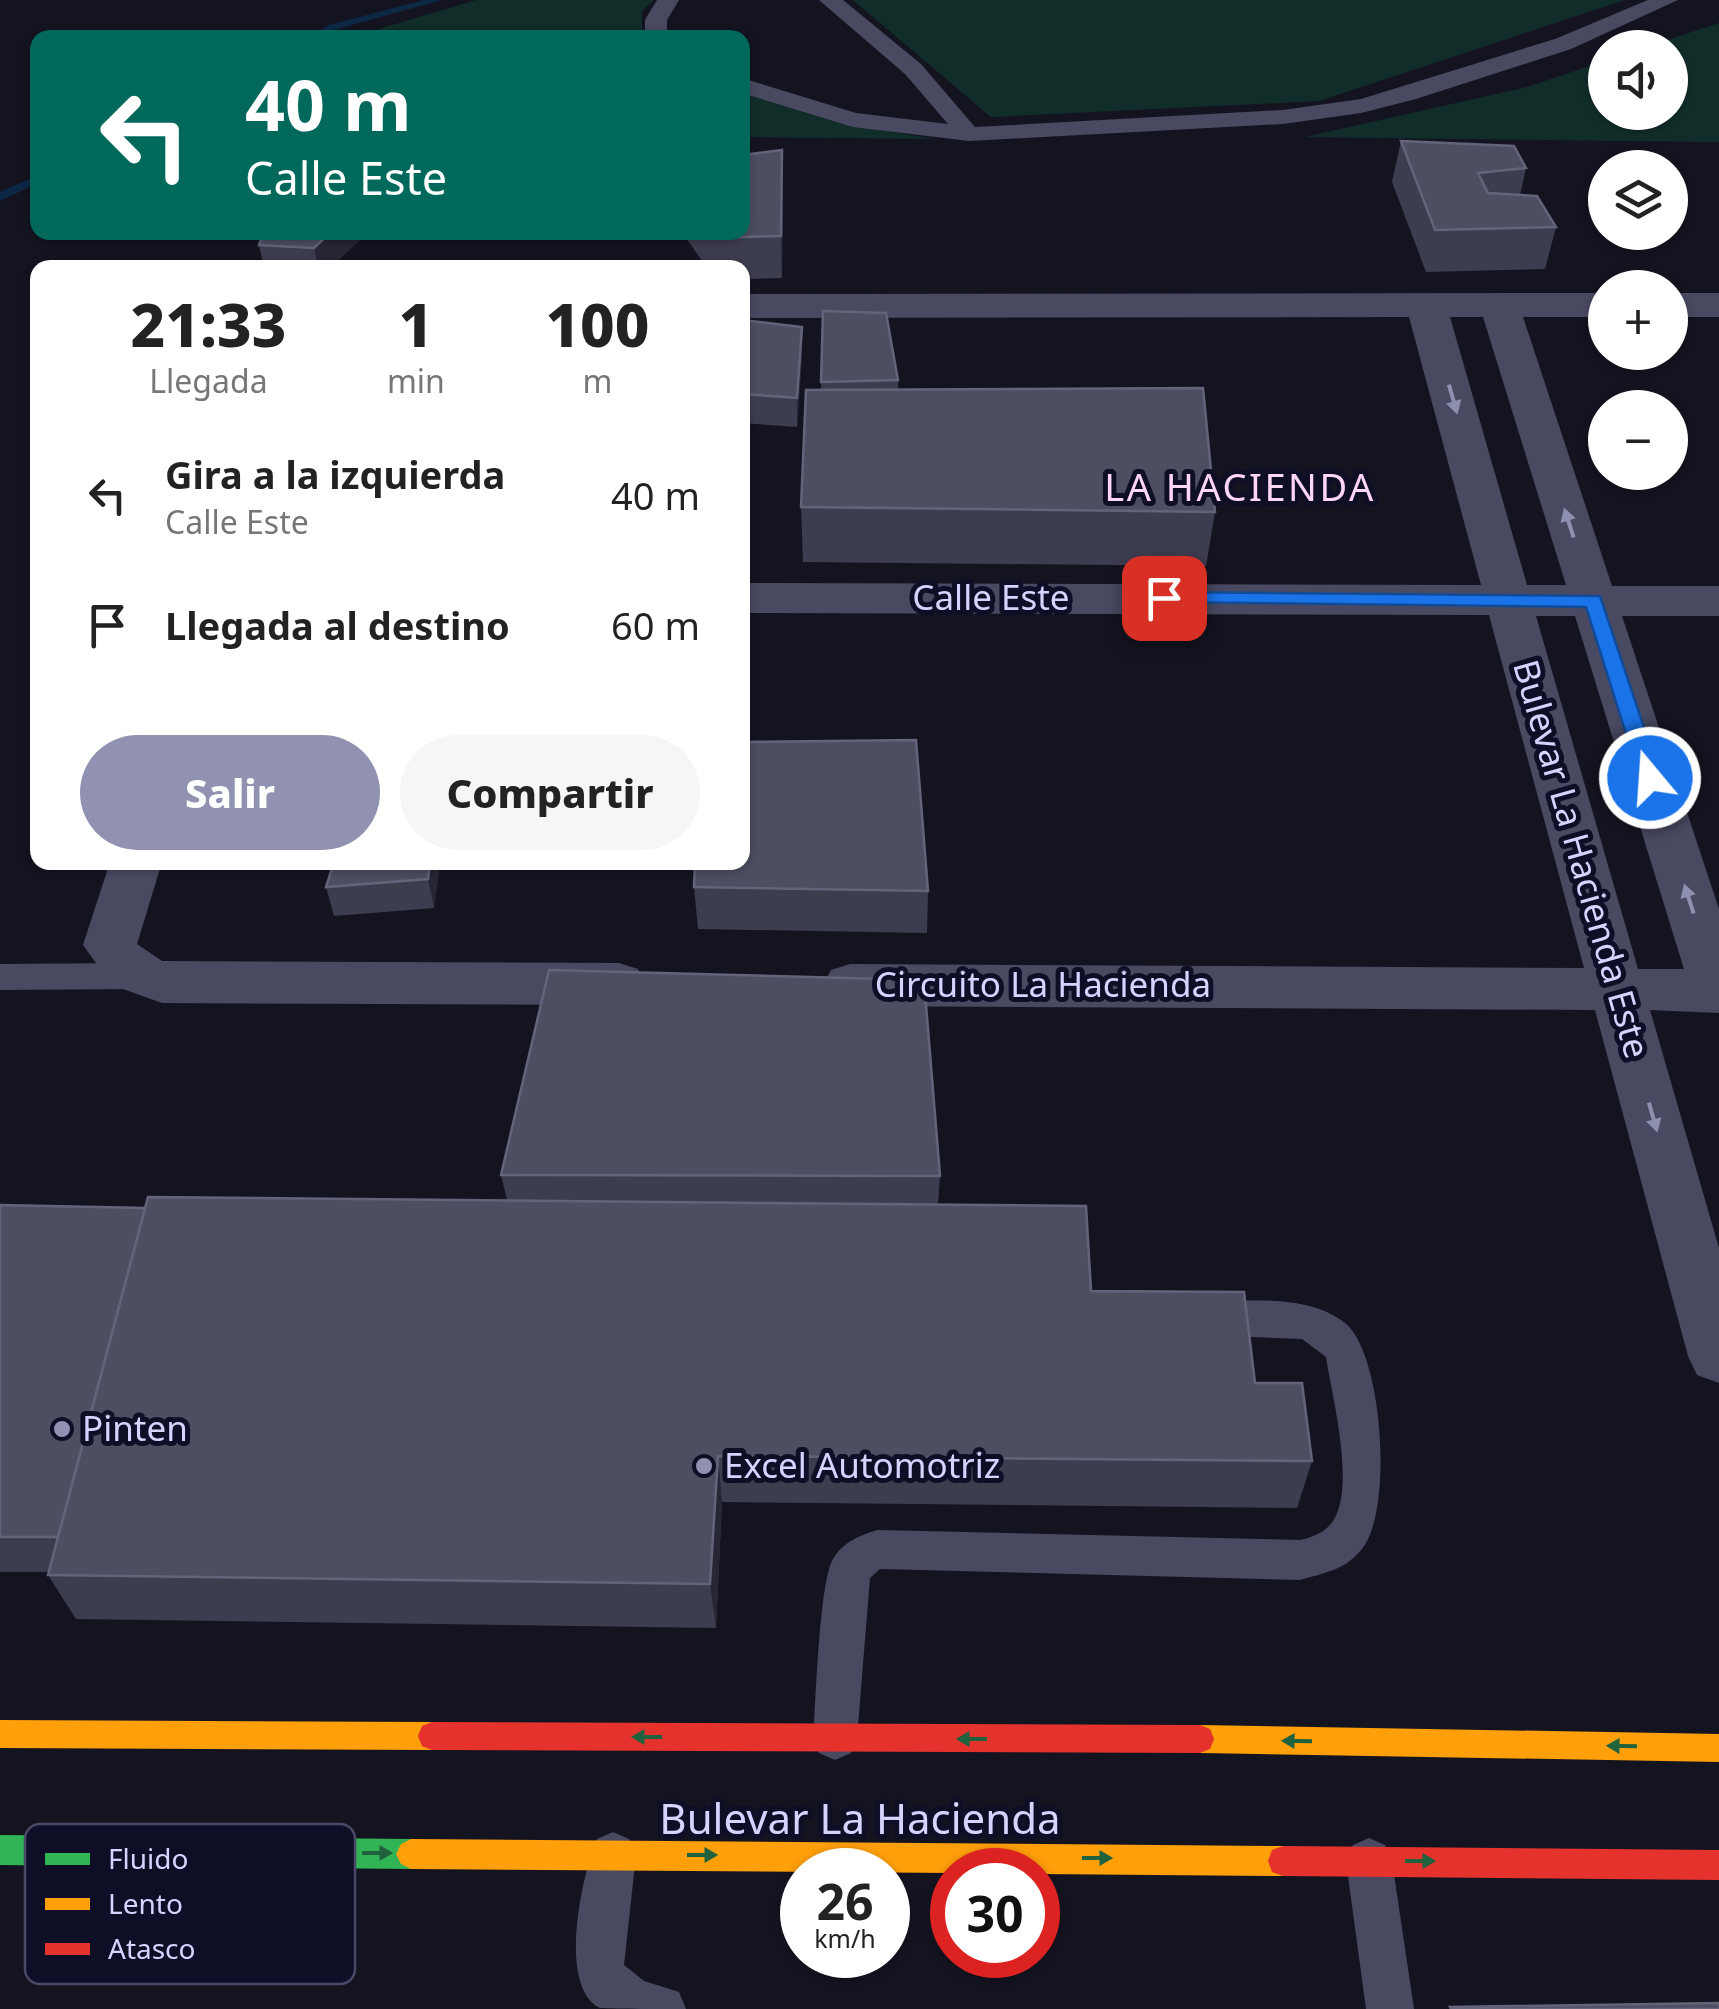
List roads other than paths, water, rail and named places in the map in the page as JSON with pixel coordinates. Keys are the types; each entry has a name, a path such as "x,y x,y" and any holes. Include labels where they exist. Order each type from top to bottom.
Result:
{"main road":[{"path":"0,1734 1719,1748"},
{"path":"1627,1862 1682,1842"},
{"name":"Bulevar La Hacienda","path":"0,1850 25,1850"},
{"name":"Bulevar La Hacienda","path":"355,1852 1627,1862 1719,1866"}],"street":[{"name":"Bulevar La Hacienda Este","path":"1426,305 1719,1356"},
{"path":"1498,305 1719,991"},
{"path":"750,306 1588,305"},
{"path":"1688,305 1719,305"},
{"name":"Calle Este","path":"750,598 1719,601"},
{"path":"133,870 110,945 119,964 139,976 162,982 660,984"},
{"name":"Circuito La Hacienda","path":"800,984 1719,991"}],"lane":[{"path":"656,30 656,20 668,0"},
{"path":"830,0 912,69 969,134"},
{"path":"750,88 853,120 969,134 1282,117 1361,106 1564,44 1667,0"},
{"path":"0,977 139,976"},
{"path":"835,1738 849,1572 861,1557 877,1549 1300,1560 1322,1559 1350,1537 1363,1496 1345,1352 1339,1339 1312,1322 1168,1316"},
{"path":"613,1854 598,1955 603,1979 633,2003 662,2009"},
{"path":"1369,1860 1390,2009"}],"waterway":[{"path":"327,30 437,0"},
{"path":"0,197 30,182"}],"place":[{"name":"Pinten","path":"62,1429"},
{"name":"Excel Automotriz","path":"704,1466"}],"district":[{"name":"LA HACIENDA","path":"1240,488"}]}
